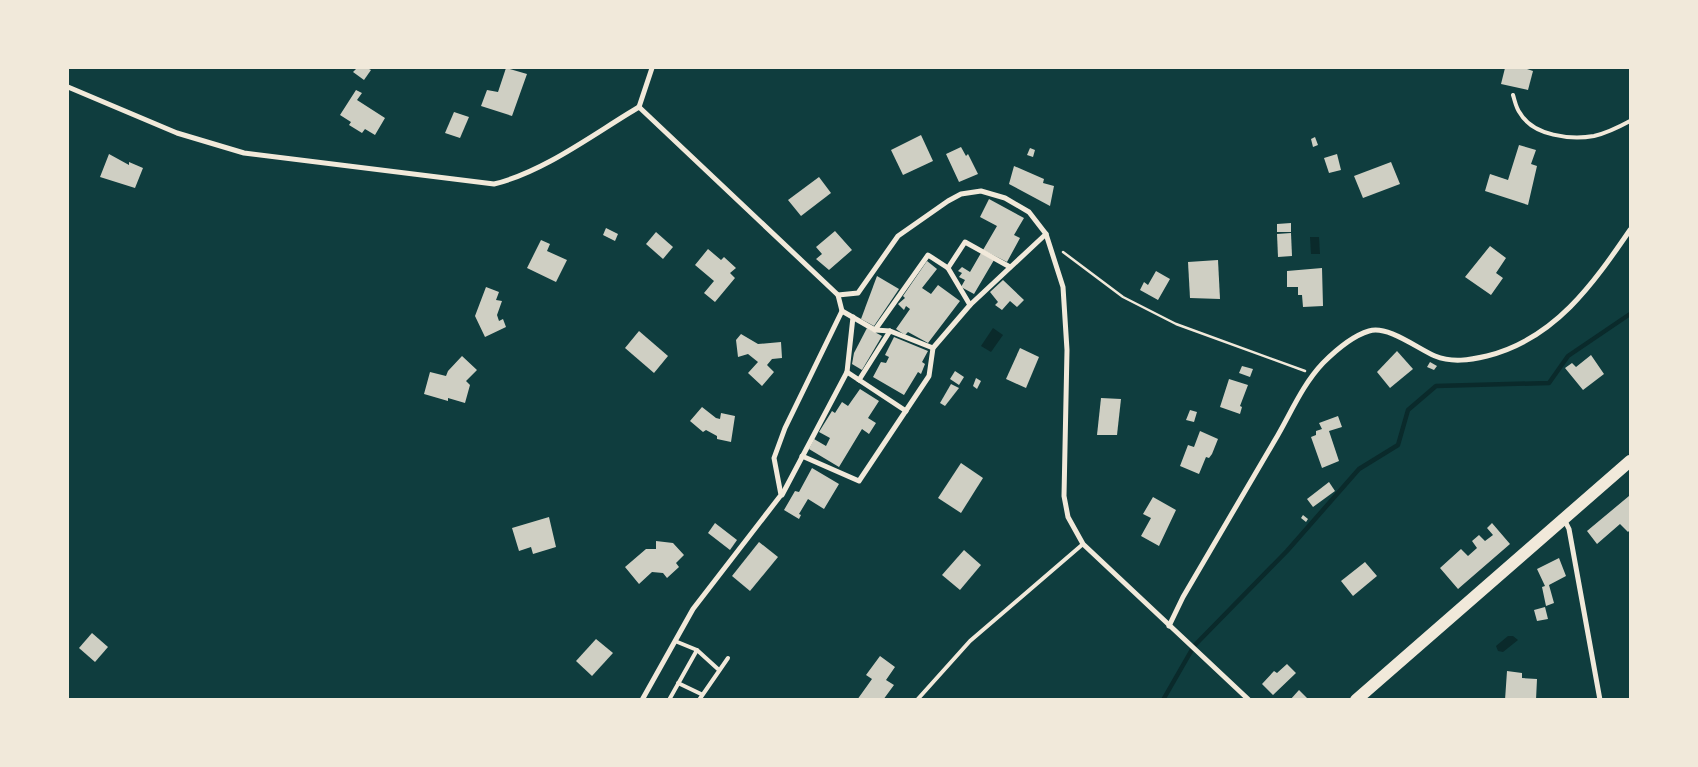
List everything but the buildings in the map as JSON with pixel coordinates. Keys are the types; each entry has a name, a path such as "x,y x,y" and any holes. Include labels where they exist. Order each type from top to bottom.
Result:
{"main road":[{"path":"1356,700 1630,461"}],"street":[{"path":"68,87 177,133 244,153 494,184 514,178 548,161 639,107 652,68"},
{"path":"639,107 838,295 842,311 785,428 774,458 781,495"},
{"path":"838,295 858,293 898,236 961,194 981,191 1005,198 1029,212 1046,234 1063,287 1066,305 1064,496 1068,516 1083,544 1249,700"},
{"path":"1169,626 1183,597 1314,374 1332,354 1370,331 1378,330 1404,339 1436,356 1453,360 1471,360 1525,343 1561,318 1600,274 1630,230"},
{"path":"802,456 859,481 930,376 933,348 970,305 1046,234"},
{"path":"948,268 965,242 1010,267"},
{"path":"875,330 928,255 948,268 970,305"},
{"path":"842,311 875,330 890,332 933,348"},
{"path":"642,700 694,609 781,495 847,372 853,317"},
{"path":"859,380 890,332"},
{"path":"847,372 906,411"},
{"path":"1564,517 1569,529 1600,700"}],"lane":[{"path":"1513,95 1520,114 1534,127 1552,134 1572,137 1594,136 1630,121"},
{"path":"917,700 970,641 1083,544"},
{"path":"675,641 697,650 719,670"},
{"path":"669,700 697,650"},
{"path":"699,700 728,658"},
{"path":"678,683 702,694"}],"path":[{"path":"1051,249 1062,252 1123,297 1176,324 1314,374"}],"water":[{"path":"1310,237 1319,237 1320,254 1311,254"},
{"path":"993,328 1003,335 991,352 981,346"},
{"path":"1508,636 1513,636 1518,640 1503,652 1498,651 1496,646"}],"waterway":[{"path":"1163,700 1194,646 1287,551 1359,469 1398,445 1408,410 1436,386 1549,383 1568,356 1630,314"}]}
